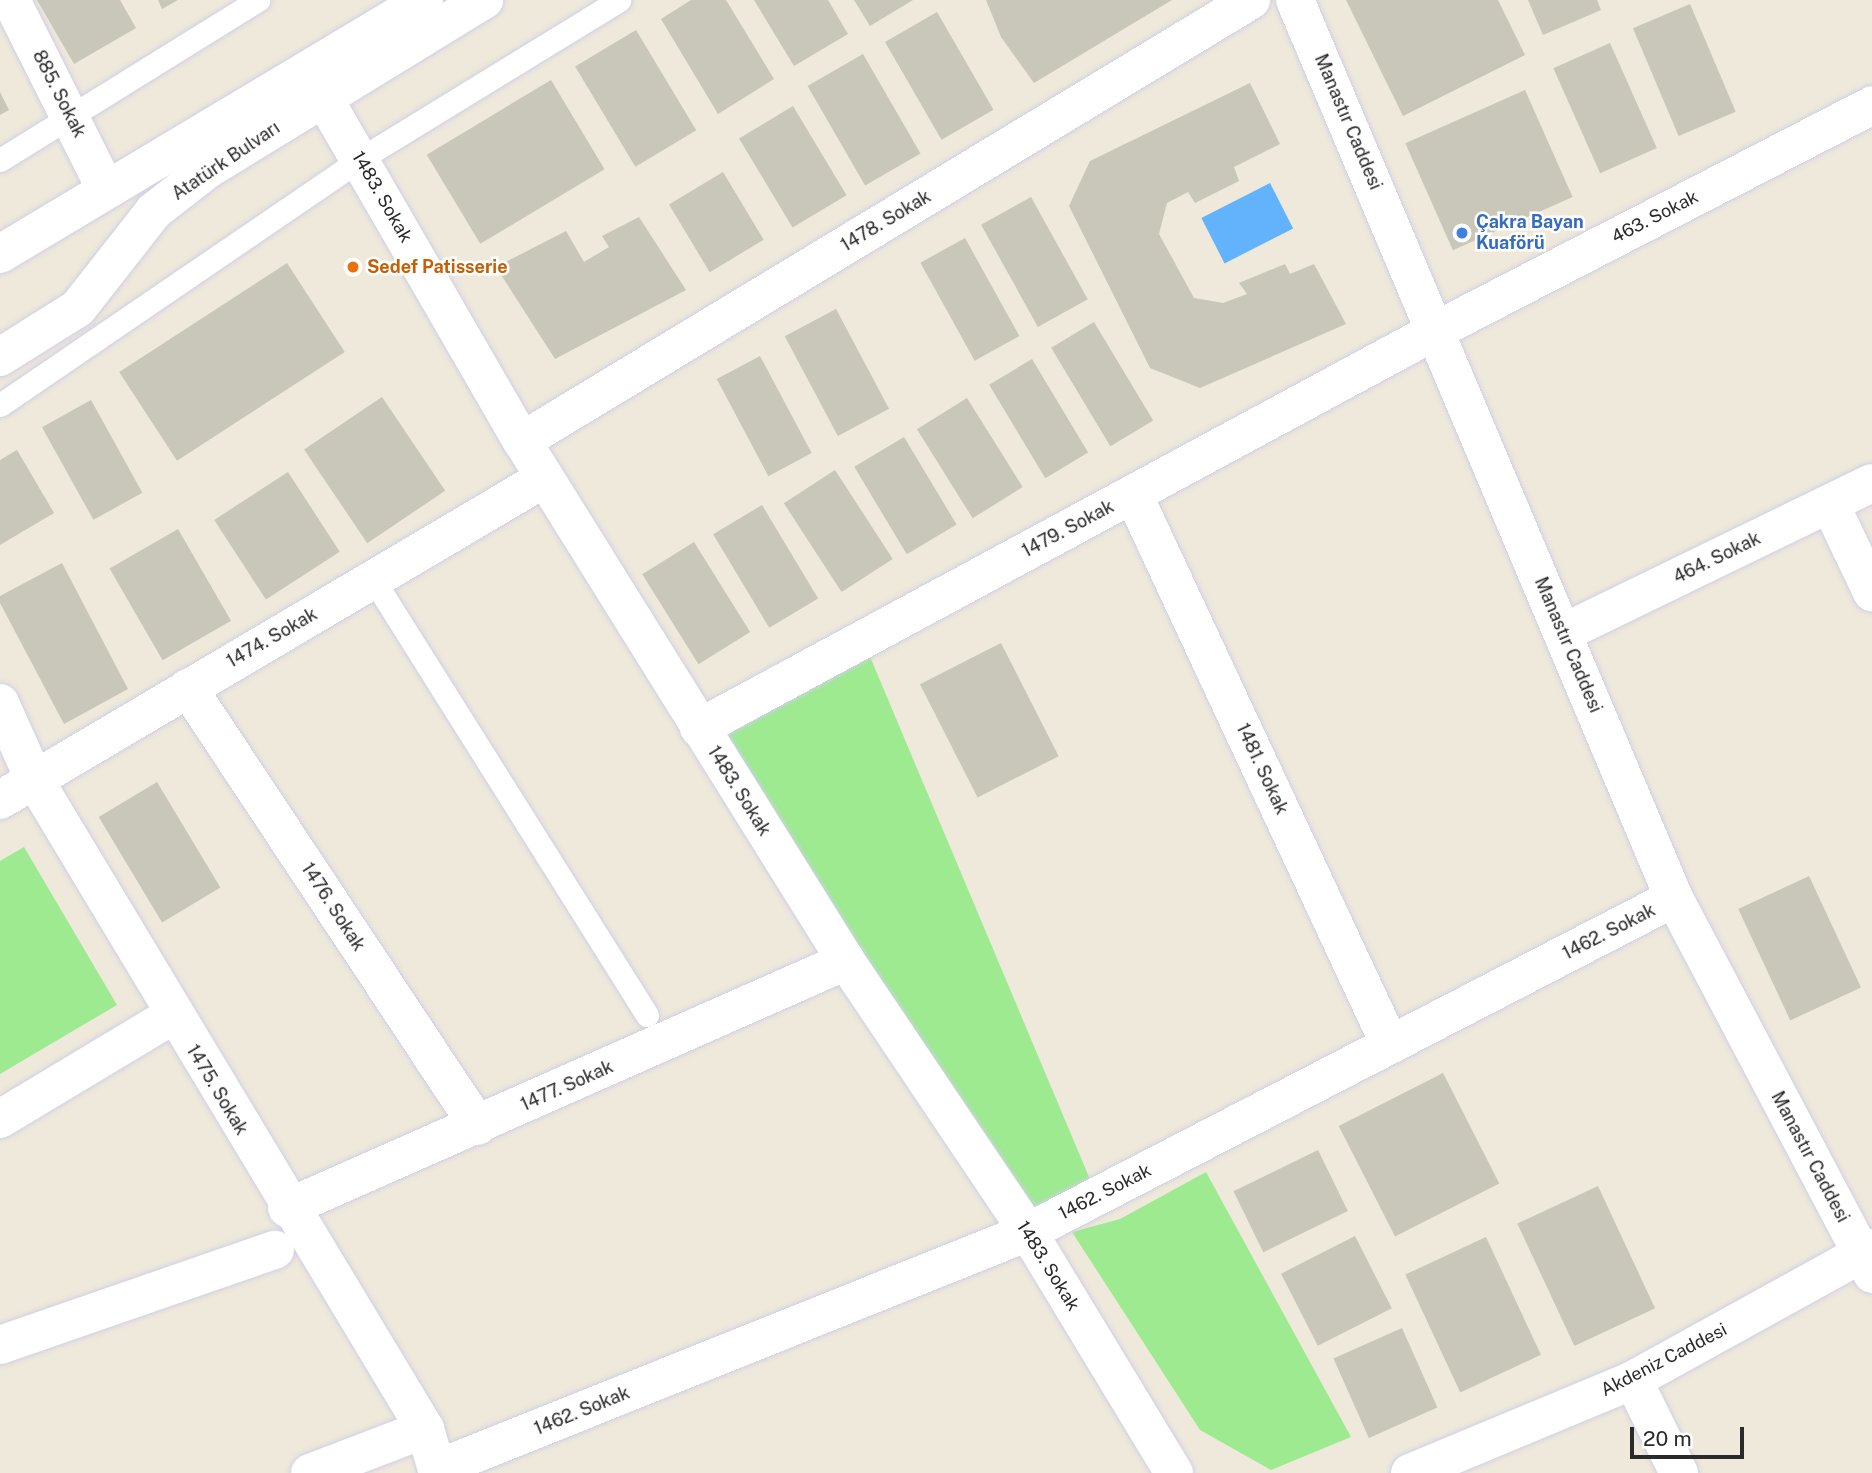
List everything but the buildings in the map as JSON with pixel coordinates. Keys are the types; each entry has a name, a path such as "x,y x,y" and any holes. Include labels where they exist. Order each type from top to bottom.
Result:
{"street":[{"name":"885. Sokak","path":"10,0 70,114 106,190"},
{"name":"Atatürk Bulvarı","path":"0,254 424,0"},
{"name":"Atatürk Bulvarı","path":"0,358 78,308 154,211 323,97 484,0"},
{"name":"1478. Sokak","path":"522,441 1251,0"},
{"name":"Manastır Caddesi","path":"1295,0 1437,330 1674,898 1868,1259"},
{"name":"1483. Sokak","path":"323,97 522,441 699,728 846,961 1028,1231 1174,1473"},
{"name":"463. Sokak","path":"1437,330 1872,105"},
{"name":"1479. Sokak","path":"699,728 1437,330"},
{"name":"1474. Sokak","path":"0,800 545,478"},
{"name":"464. Sokak","path":"1563,633 1872,483"},
{"name":"1481. Sokak","path":"1133,494 1390,1045"},
{"path":"1830,504 1872,592"},
{"name":"1476. Sokak","path":"188,688 478,1126"},
{"name":"1475. Sokak","path":"0,703 34,779 287,1208 425,1429 437,1471"},
{"name":"1462. Sokak","path":"437,1471 1028,1231 1674,898"},
{"name":"1477. Sokak","path":"287,1208 478,1126 846,961"},
{"path":"0,1119 173,1015"},
{"path":"0,1345 275,1250"},
{"name":"Akdeniz Caddesi","path":"1410,1473 1633,1380 1868,1259"},
{"path":"1633,1380 1679,1473"},
{"path":"310,1473 425,1429"}],"lane":[{"path":"0,160 70,114 258,0"},
{"path":"0,405 360,159 619,0"},
{"path":"373,579 647,1015"}],"green space":[{"path":"863,640 1097,1196 1028,1232 699,728"},
{"path":"24,847 117,1005 0,1074 0,861"},
{"path":"1206,1172 1351,1437 1271,1470 1200,1430 1072,1232 1120,1219"}],"water":[{"path":"1270,183 1293,228 1225,263 1201,218"}],"place":[{"name":"Çakra Bayan Kuaförü","path":"1462,233"},
{"name":"Sedef Patisserie","path":"353,267"}]}
